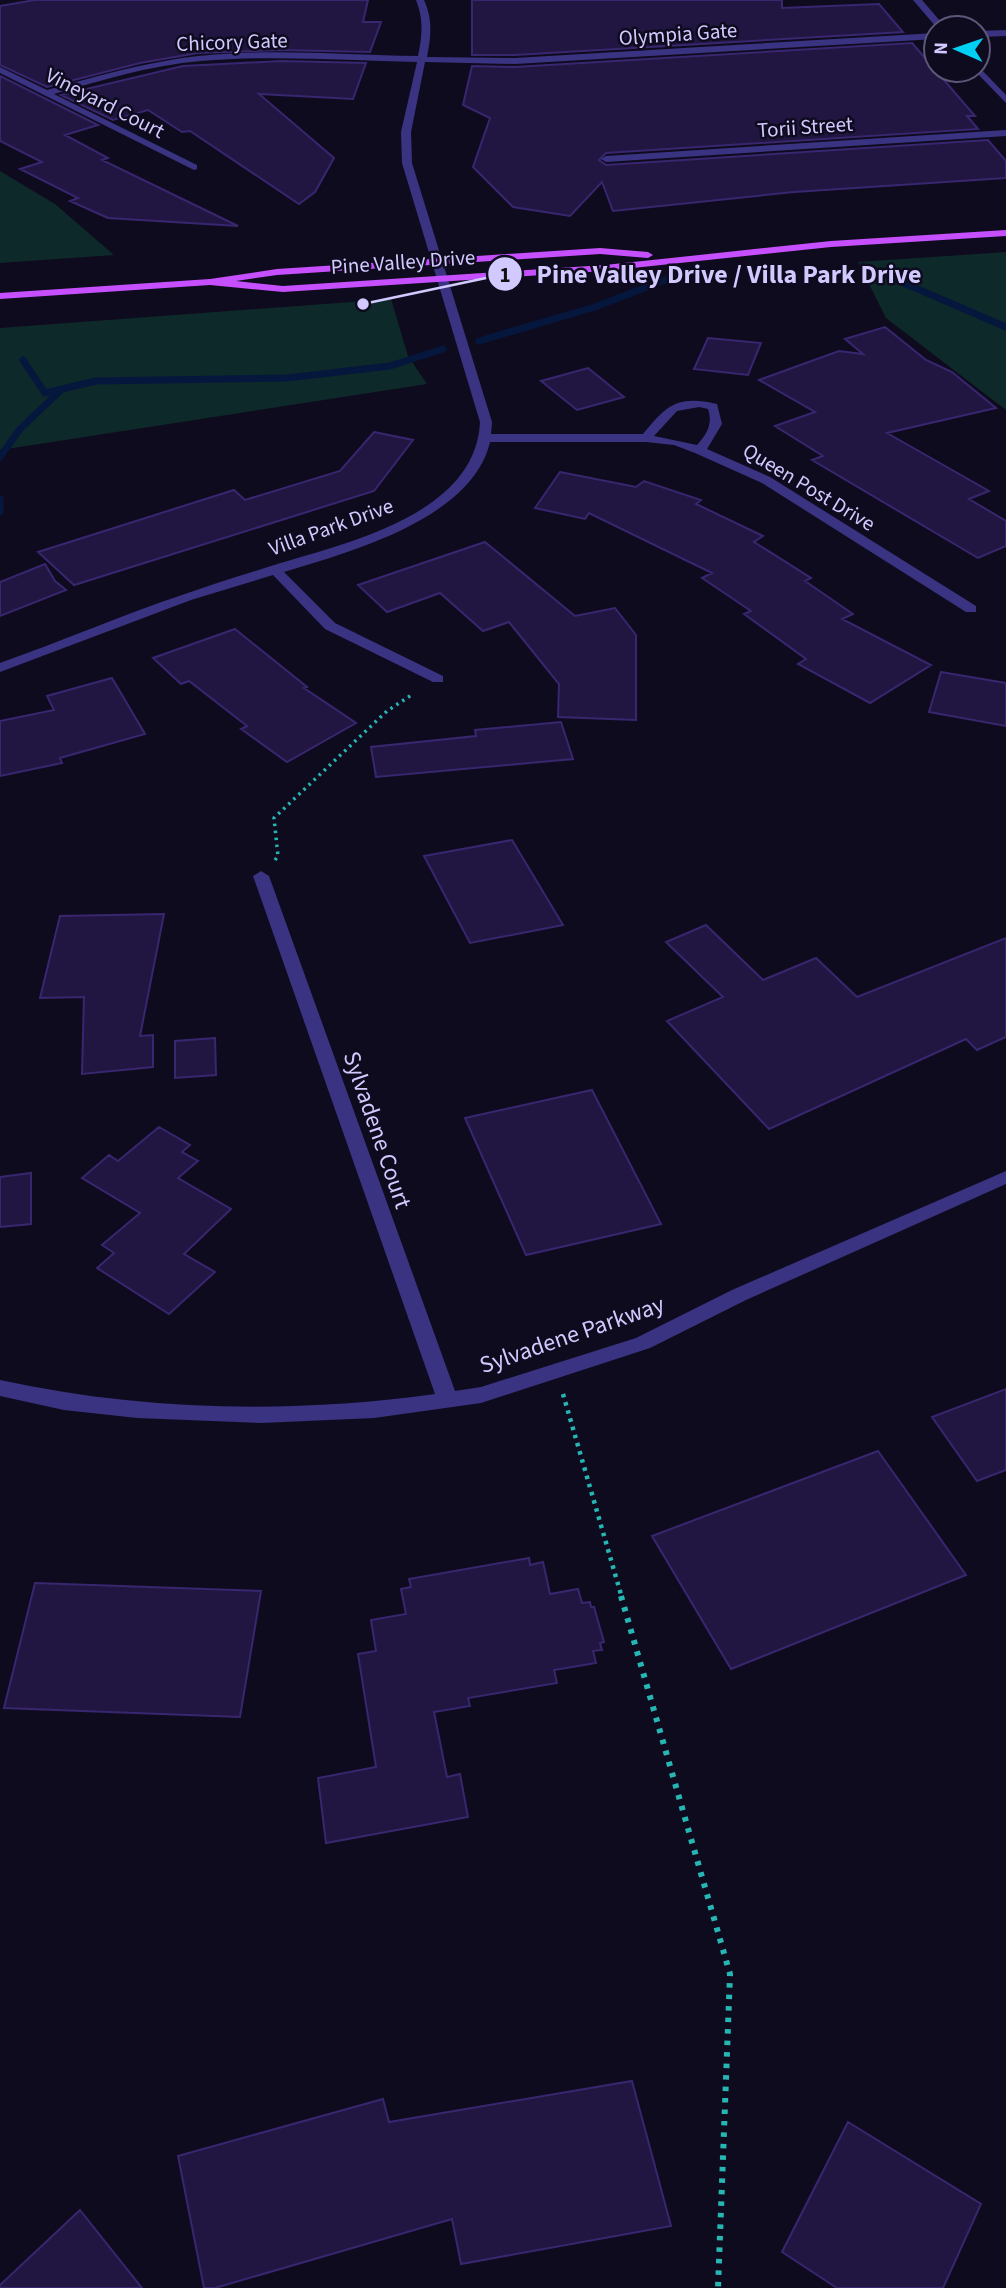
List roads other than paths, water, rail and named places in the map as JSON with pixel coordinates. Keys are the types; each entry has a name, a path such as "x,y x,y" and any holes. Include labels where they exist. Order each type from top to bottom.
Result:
{"main road":[{"name":"Pine Valley Drive","path":"210,282 283,289 606,268 682,258 1006,233"},
{"name":"Pine Valley Drive","path":"0,296 210,282 277,272 600,251 682,258"}],"street":[{"path":"420,0 427,24 423,60 410,107 405,148 459,341 478,391 487,438"},
{"path":"917,0 930,14"},
{"name":"Olympia Gate","path":"423,60 527,61 922,37"},
{"name":"Chicory Gate","path":"46,93 143,66 201,58 257,56 423,60"},
{"name":"Vineyard Court","path":"0,70 194,167"},
{"path":"992,84 1006,100"},
{"name":"Torii Street","path":"606,159 1006,133"},
{"path":"646,438 669,408 691,401 713,405 717,413 714,432 699,450"},
{"name":"Queen Post Drive","path":"487,438 646,438 676,442 699,450 766,480 971,609"},
{"name":"Villa Park Drive","path":"0,668 162,606 380,534 431,508 451,494 473,469 487,438"},
{"path":"274,569 330,625 438,679"},
{"name":"Sylvadene Court","path":"261,876 444,1393 450,1398"},
{"name":"Sylvadene Parkway","path":"0,1388 64,1402 136,1410 261,1415 374,1410 481,1395 557,1373 643,1343 751,1290 1006,1177"}],"waterway":[{"path":"862,265 879,273"},
{"path":"876,271 1006,327"},
{"path":"479,341 595,307 678,275"},
{"path":"23,360 45,393 96,381 287,378 390,366 443,349"},
{"path":"0,457 20,429 60,391"},
{"path":"0,499 0,512"}],"place":[{"name":"Pine Valley Drive / Villa Park Drive","path":"363,304"}]}
